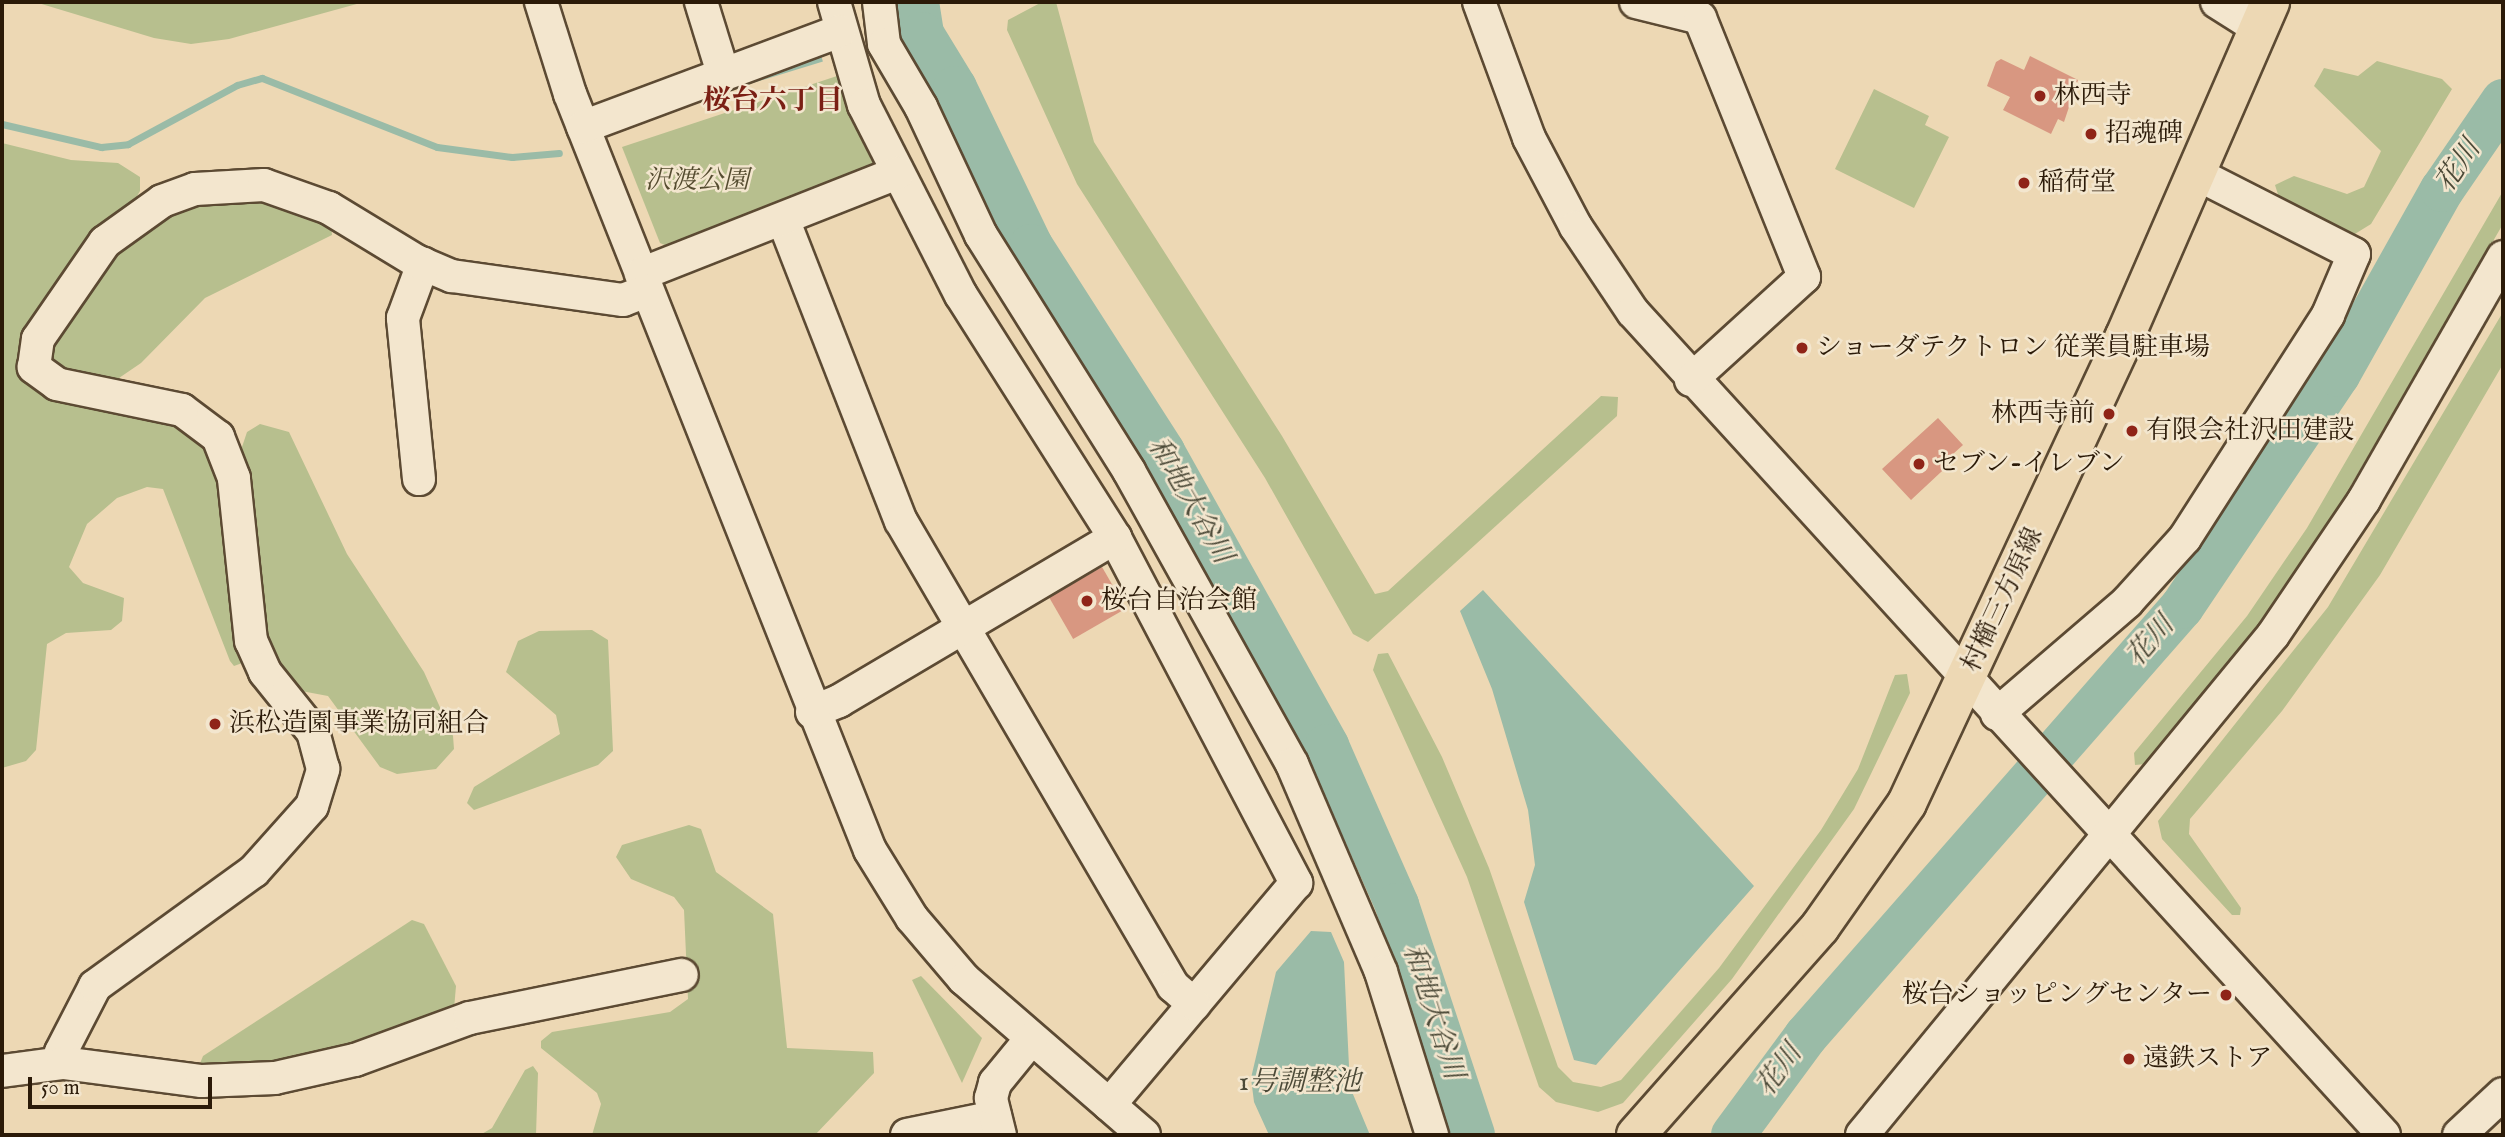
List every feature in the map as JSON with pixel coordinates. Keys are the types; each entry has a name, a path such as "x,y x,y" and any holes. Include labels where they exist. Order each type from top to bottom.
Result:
{"main road":[{"name":"村櫛三方原線","path":"1636,1135 1851,888 1907,803 1966,680 2264,15"}],"street":[{"path":"541,2 583,127 852,814 897,896 964,979 1144,1135"},
{"path":"701,2 723,73"},
{"path":"878,2 888,51 922,107 981,235 1123,461 1292,764 1381,972 1432,1135"},
{"path":"1479,2 1509,90 1564,205 1633,312 1691,380 2384,1135"},
{"path":"1636,2 1700,18 1804,277 1691,380"},
{"path":"2217,2 2264,15"},
{"path":"583,127 723,73 837,16 864,105 961,295 1115,538 1296,883 1109,1105"},
{"path":"62,1063 61,1052 96,986 254,871 312,806 323,769 313,732 265,672 251,641 234,478 218,437 182,410 47,381 34,367 33,348 105,242 152,207 195,189 229,184 298,193 423,264 471,281 623,300 644,282 783,219 898,173"},
{"path":"2007,724 2127,602 2185,538 2328,315 2354,254 2194,173"},
{"path":"783,219 889,495 963,628 1173,986 1194,1004"},
{"path":"1862,1135 2107,834 2232,689 2305,591 2503,257"},
{"path":"419,479 403,318 423,264"},
{"path":"812,712 963,628 1115,538"},
{"path":"2,1071 62,1063 202,1081 275,1078 355,1060 470,1018 682,975"},
{"path":"907,1135 998,1126 995,1083 1031,1038"},
{"path":"2459,1135 2503,1094"}],"green space":[{"path":"35,2 364,2 229,39 191,44 154,38"},
{"path":"1042,2 1056,2 1094,142 1282,436 1375,594 1388,591 1601,396 1618,397 1617,416 1368,642 1353,634 1265,478 1077,184 1007,30 1008,20"},
{"path":"2377,61 2442,79 2452,89 2371,224 2350,237 2281,204 2275,185 2294,176 2347,194 2364,187 2381,151 2314,86 2324,68 2358,76"},
{"name":"沢渡公園","path":"837,76 877,163 873,173 674,249 660,243 622,147"},
{"path":"1874,89 1929,116 1925,125 1949,137 1914,208 1835,169"},
{"path":"2,143 71,160 118,163 140,177 140,191 133,203 20,358 165,417 216,454 245,662 234,666 230,661 163,489 147,487 117,498 87,524 69,567 83,583 124,598 122,621 111,630 66,633 47,644 36,750 26,761 2,768"},
{"path":"2503,191 2503,224 2321,537 2227,668 2146,764 2135,765 2134,753 2247,616 2307,528"},
{"path":"262,196 331,225 332,235 205,298 141,363 119,378 96,380 59,373 44,351 93,277 138,228 197,200"},
{"path":"2503,312 2503,364 2380,575 2282,711 2190,819 2189,834 2241,908 2240,915 2232,915 2162,839 2158,821 2328,607"},
{"path":"260,424 289,432 347,554 424,672 453,736 454,749 436,769 397,774 380,767 328,696 296,690 275,666 259,622 242,447 247,432"},
{"path":"592,630 608,640 613,751 598,765 474,810 467,803 474,787 560,734 556,715 506,672 518,641 539,631"},
{"path":"1388,653 1442,757 1489,868 1558,1067 1573,1082 1601,1087 1621,1080 1719,968 1821,830 1858,769 1895,675 1907,674 1910,693 1854,809 1732,979 1623,1103 1598,1112 1556,1102 1539,1087 1467,877 1373,670 1378,654"},
{"path":"689,825 701,829 716,872 773,914 787,1048 873,1052 874,1073 815,1135 592,1135 601,1104 597,1093 541,1048 541,1041 552,1032 670,1012 688,999 684,910 674,897 631,879 616,857 622,845"},
{"path":"412,920 424,924 456,986 454,1009 300,1065 199,1066 203,1056"},
{"path":"921,976 982,1038 962,1083 912,980"},
{"path":"533,1066 538,1073 536,1135 480,1135 492,1128 525,1070"}],"water":[{"path":"820,52 823,62 630,121 627,111"},
{"path":"1483,590 1754,886 1596,1065 1574,1060 1524,902 1535,865 1528,810 1492,689 1460,611"},
{"name":"1号調整池","path":"1311,931 1331,932 1344,962 1350,1087 1370,1135 1269,1135 1254,1102 1251,1078 1276,972"}],"building":[{"name":"林西寺","path":"2030,56 2078,80 2064,122 2058,119 2051,134 2003,110 2010,97 1987,86 1996,62 2001,59 2024,70"},
{"name":"セブン-イレブン","path":"1938,418 1963,445 1953,454 1956,458 1911,500 1882,469"},
{"name":"桜台自治会館","path":"1102,567 1126,609 1073,639 1049,598"}],"waterway":[{"name":"和地大谷川","path":"917,2 922,34 955,88 1031,246 1163,452 1327,746 1397,905 1473,1135"},
{"path":"902,38 922,34"},
{"path":"2,124 101,147 128,144 237,85 262,78 437,147 512,157 559,153"},
{"name":"花川","path":"1733,1135 1806,1036 2182,607 2338,375 2442,190 2503,101"}],"place":[{"name":"林西寺","path":"2040,96"},
{"name":"招魂碑","path":"2091,134"},
{"name":"稲荷堂","path":"2024,183"},
{"name":"ショーダテクトロン 従業員駐車場","path":"1802,348"},
{"name":"林西寺前","path":"2109,414"},
{"name":"有限会社沢田建設","path":"2132,431"},
{"name":"セブン-イレブン","path":"1919,464"},
{"name":"桜台自治会館","path":"1087,601"},
{"name":"浜松造園事業協同組合","path":"215,724"},
{"name":"桜台ショッピングセンター","path":"2226,995"},
{"name":"遠鉄ストア","path":"2129,1059"}],"district":[{"name":"桜台六丁目","path":"773,102"}]}
